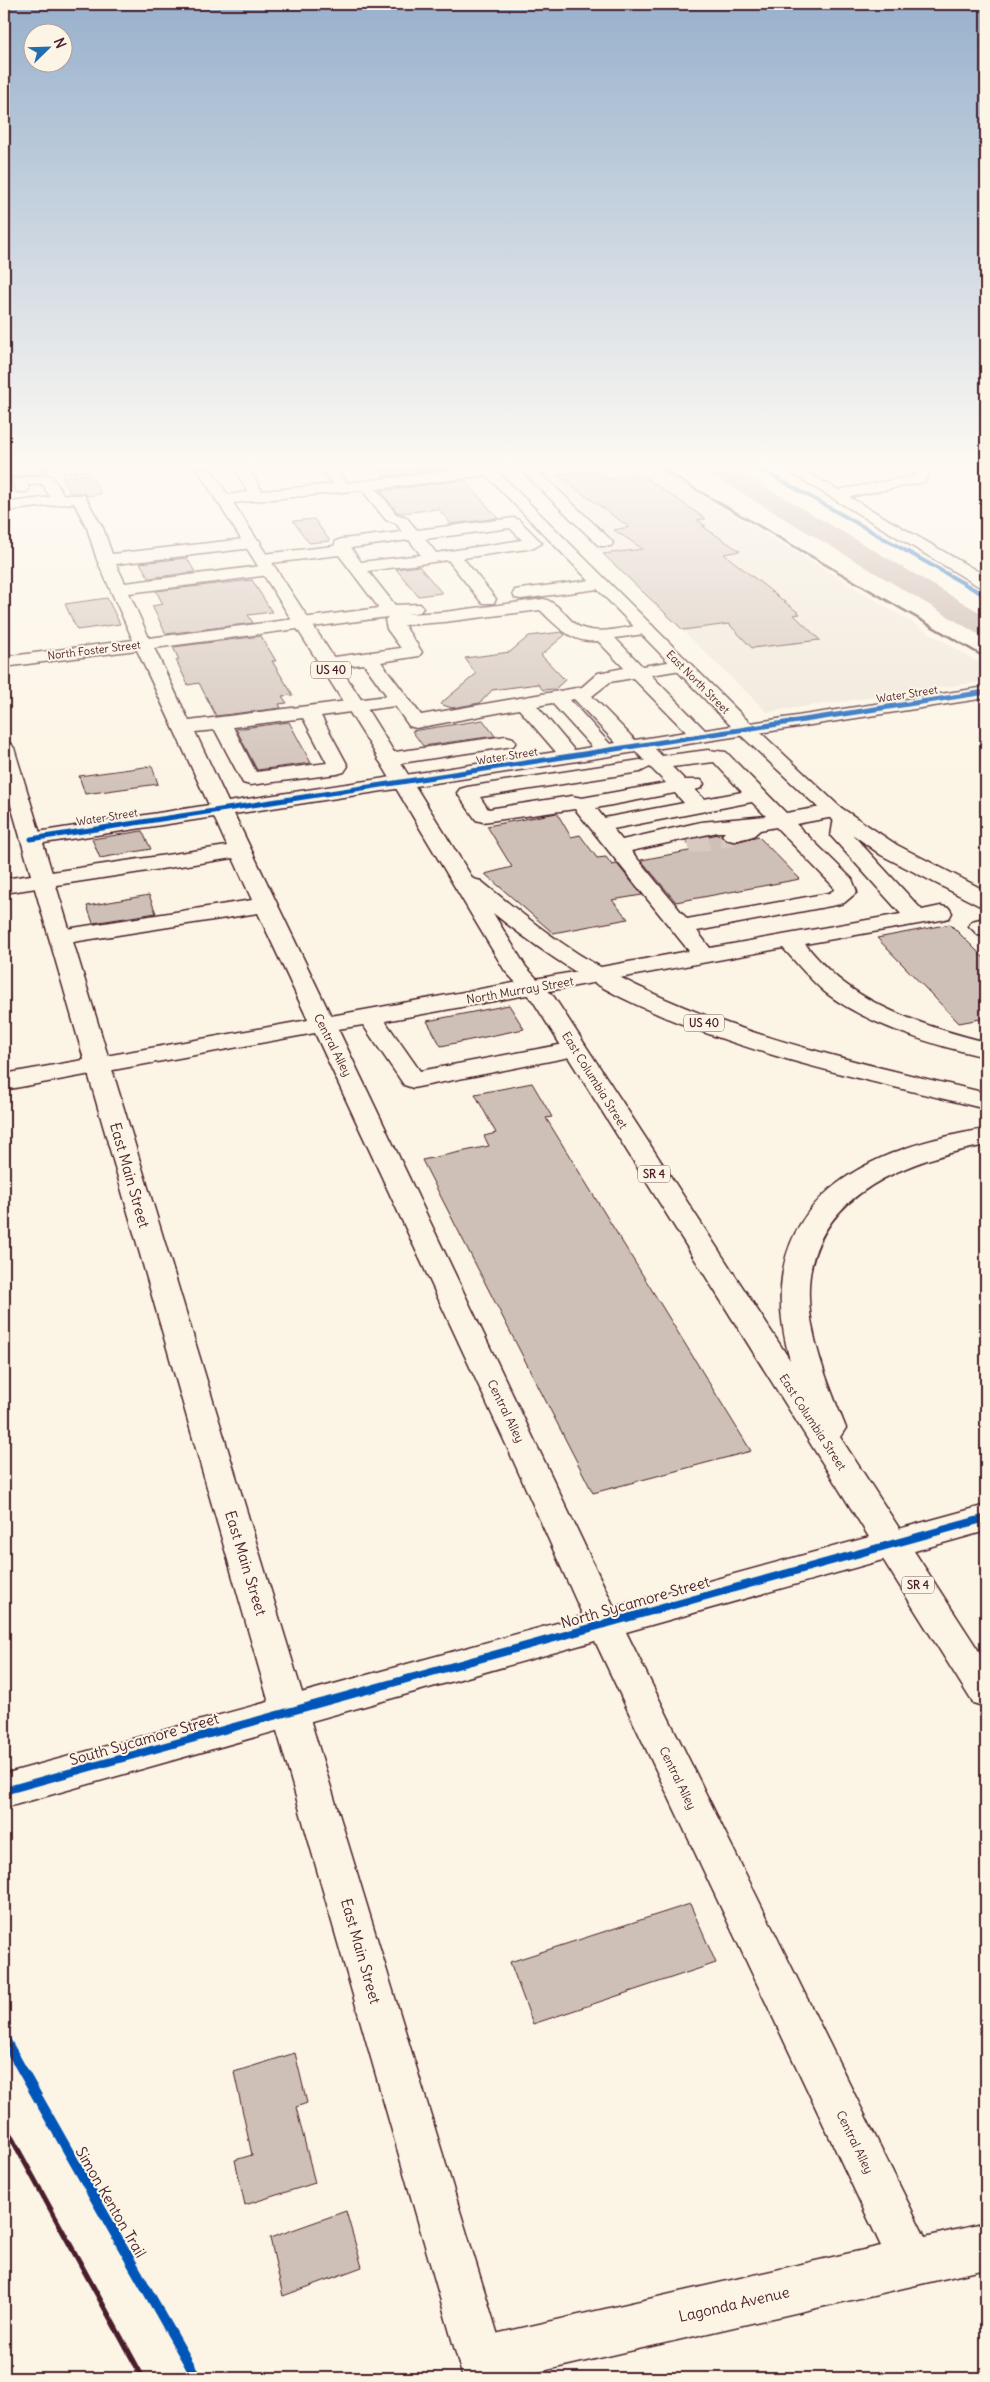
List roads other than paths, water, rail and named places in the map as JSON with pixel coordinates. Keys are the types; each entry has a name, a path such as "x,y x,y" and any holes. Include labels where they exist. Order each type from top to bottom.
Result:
{"main road":[{"name":"Central Alley","path":"115,580 265,905 525,1450 604,1624 914,2264"},
{"path":"119,589 183,580"},
{"name":"East Columbia Street","path":"275,580 403,782 517,971 535,988 575,1049 986,1692"},
{"path":"366,580 390,611"},
{"path":"473,580 488,599"},
{"name":"East North Street","path":"596,580 746,730 838,815 888,850 954,885"},
{"name":"North Foster Street","path":"4,662 600,584"},
{"path":"327,663 413,652 396,629 394,620 444,617 544,604 570,629 586,636 646,629"},
{"path":"602,635 701,737"},
{"path":"369,658 416,722 557,698 588,691 604,677 681,664"},
{"name":"Water Street","path":"31,839 606,751 648,757 701,737 986,692"},
{"path":"579,693 648,757 687,785 699,806"},
{"path":"557,698 606,751"},
{"path":"183,728 398,700"},
{"path":"525,704 570,757"},
{"path":"484,710 506,742 525,764"},
{"path":"221,723 249,778 334,768 338,766 309,712"},
{"path":"388,759 506,742"},
{"name":"East Main Street","path":"4,748 485,2370"},
{"path":"683,927 836,898 846,892 844,884 781,820 739,776 719,756 648,757 467,793 483,816 572,802 582,804 739,776"},
{"path":"274,776 285,800"},
{"path":"599,825 757,795"},
{"path":"582,804 619,847 705,956"},
{"path":"619,847 649,842 661,837 736,824 753,825 781,820 838,815 842,836 916,917"},
{"path":"733,835 746,832 753,825"},
{"path":"649,842 668,847 688,843"},
{"path":"4,886 240,850"},
{"name":"US 40","path":"456,872 508,915 562,953 599,976 669,1010 735,1034 849,1068 986,1101"},
{"path":"954,885 986,896"},
{"path":"954,885 986,900"},
{"path":"60,937 265,905"},
{"name":"North Murray Street","path":"4,1082 535,988 941,913"},
{"path":"789,941 839,992 878,1012 957,1043 986,1050"},
{"path":"370,1017 412,1080 575,1049"},
{"path":"849,1479 806,1364 798,1327 794,1294 797,1264 804,1243 818,1219 835,1198 856,1181 879,1167 910,1154 941,1145 986,1137"},
{"name":"North Sycamore Street","path":"290,1711 986,1518"},
{"name":"South Sycamore Street","path":"4,1791 290,1711"},
{"name":"Lagonda Avenue","path":"485,2370 986,2246"}],"waterway":[{"path":"907,580 986,627"}],"tunnel":[{"path":"688,843 733,835"}],"railway":[{"path":"852,580 986,658"},
{"path":"4,2124 143,2378"}]}
